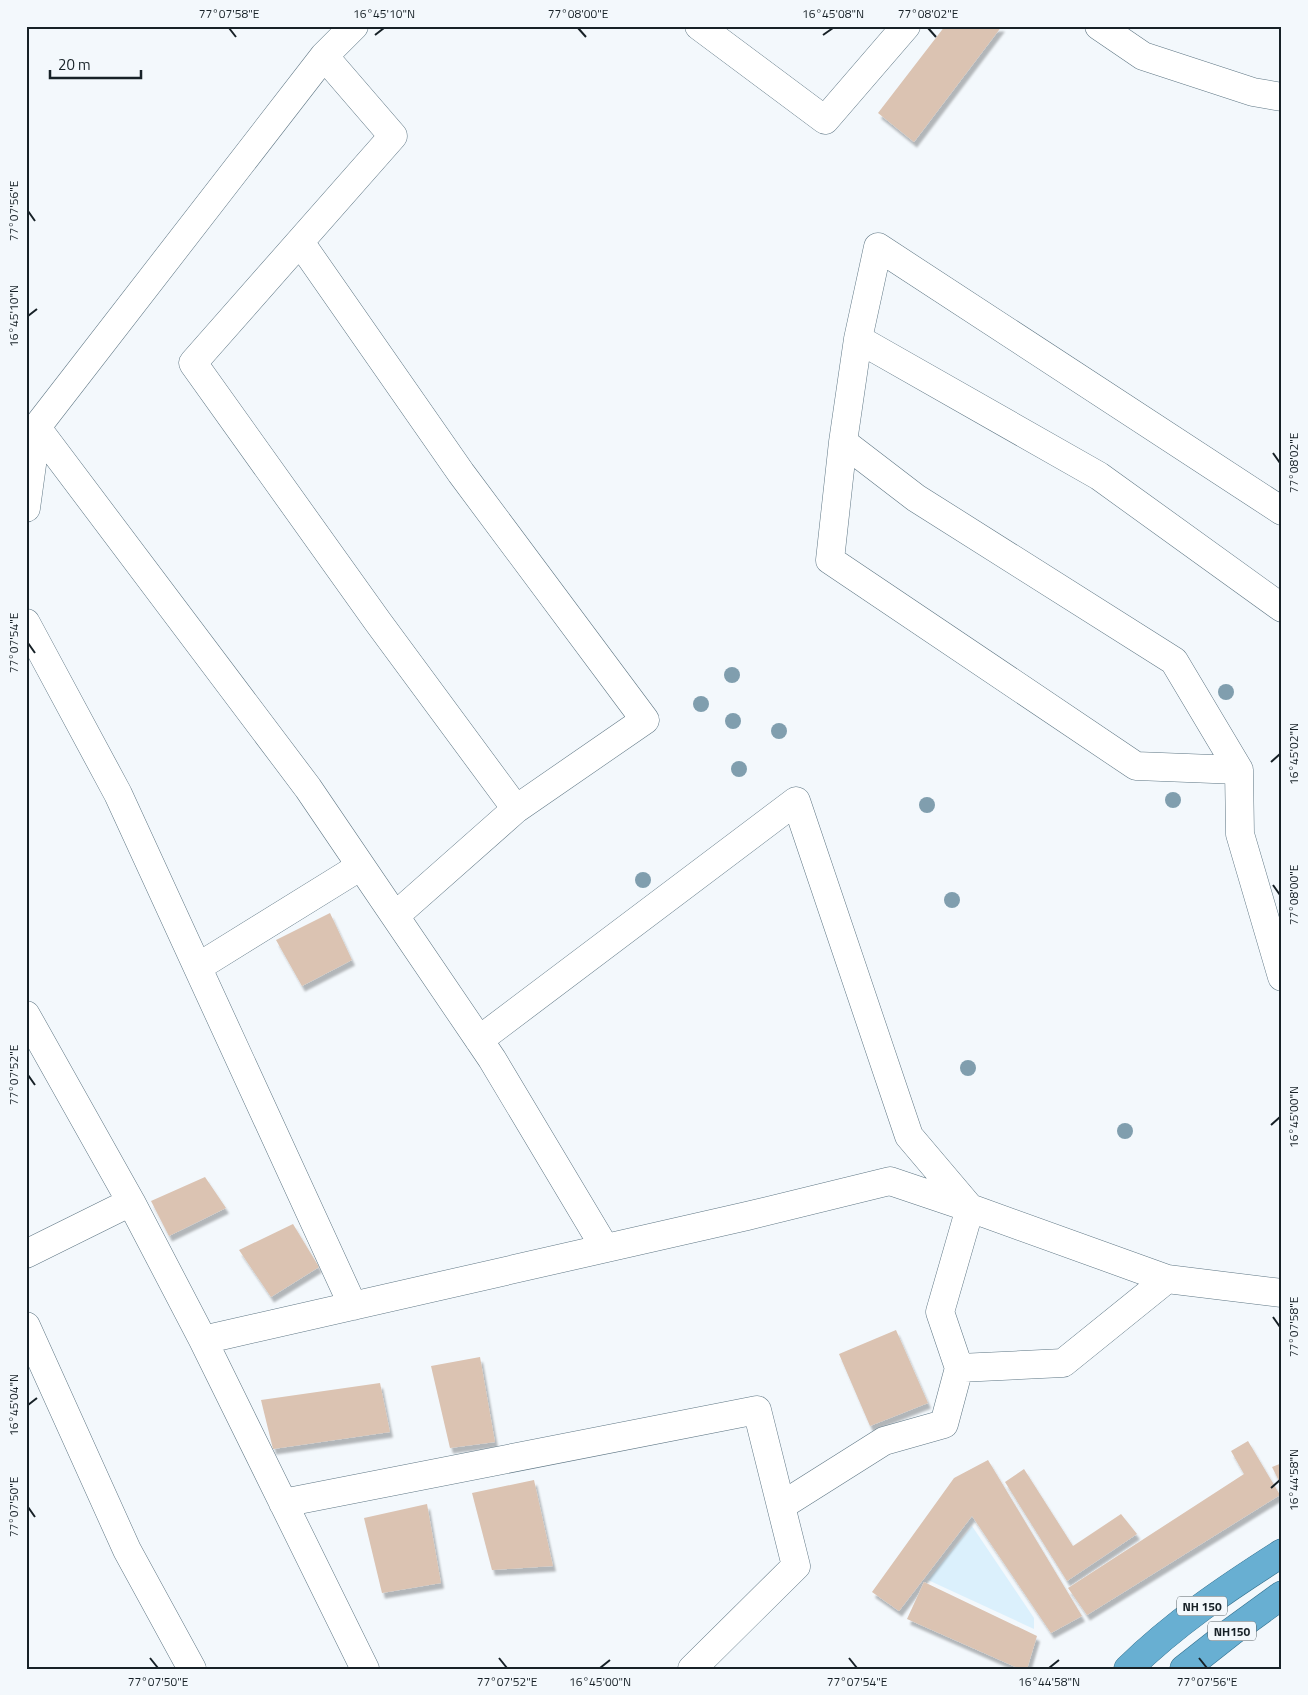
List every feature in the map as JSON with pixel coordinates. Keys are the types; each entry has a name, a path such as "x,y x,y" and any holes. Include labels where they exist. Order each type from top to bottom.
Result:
{"highway":[{"name":"NH 150","path":"1128,1669 1155,1642 1211,1599 1282,1553"},
{"name":"NH150","path":"1184,1669 1230,1632 1282,1595"}],"street":[{"path":"26,508 32,434 324,56 354,26"},
{"path":"699,26 824,120 906,26"},
{"path":"1099,26 1143,56 1253,92 1282,97"},
{"path":"324,56 393,136 193,363 378,622 516,809"},
{"path":"300,242 461,473 645,720 516,809 395,916"},
{"path":"1240,770 1136,766 830,560 843,442 858,339 878,247 1282,511"},
{"path":"858,339 1099,476 1282,608"},
{"path":"32,434 308,788 492,1059 605,1248"},
{"path":"843,442 916,498 1174,661 1240,770 1240,834 1282,977"},
{"path":"26,624 118,794 353,1306"},
{"path":"479,1040 796,801 909,1136 970,1208"},
{"path":"198,967 361,866"},
{"path":"26,1015 131,1202 203,1340 365,1669"},
{"path":"203,1340 890,1181 1167,1279 1282,1293"},
{"path":"26,1254 131,1202"},
{"path":"781,1506 884,1442 944,1424 959,1368 940,1312 970,1208"},
{"path":"959,1368 1063,1363 1167,1279"},
{"path":"26,1326 128,1550 192,1669"},
{"path":"283,1503 757,1410 796,1566 692,1669"}],"shaded area":[{"path":"972,1526 1034,1618 1034,1629 928,1580"}],"building":[{"path":"945,26 1002,26 914,142 878,113"},
{"path":"330,913 352,960 302,986 276,940"},
{"path":"205,1177 226,1208 169,1236 151,1201"},
{"path":"293,1224 319,1267 271,1297 239,1250"},
{"path":"896,1330 928,1403 870,1426 839,1354"},
{"path":"480,1357 495,1442 450,1448 431,1366"},
{"path":"380,1383 390,1432 273,1449 261,1400"},
{"path":"1248,1441 1280,1495 1087,1615 1068,1588 1244,1474 1231,1451"},
{"path":"988,1460 1082,1616 1051,1633 972,1516 899,1611 872,1592 954,1478"},
{"path":"1282,1463 1282,1487 1272,1467"},
{"path":"1024,1469 1073,1546 1121,1514 1137,1534 1067,1581 1005,1482"},
{"path":"534,1480 553,1566 492,1570 472,1493"},
{"path":"427,1504 441,1583 382,1593 364,1518"},
{"path":"924,1582 1037,1636 1027,1669 1020,1669 907,1619"}]}
